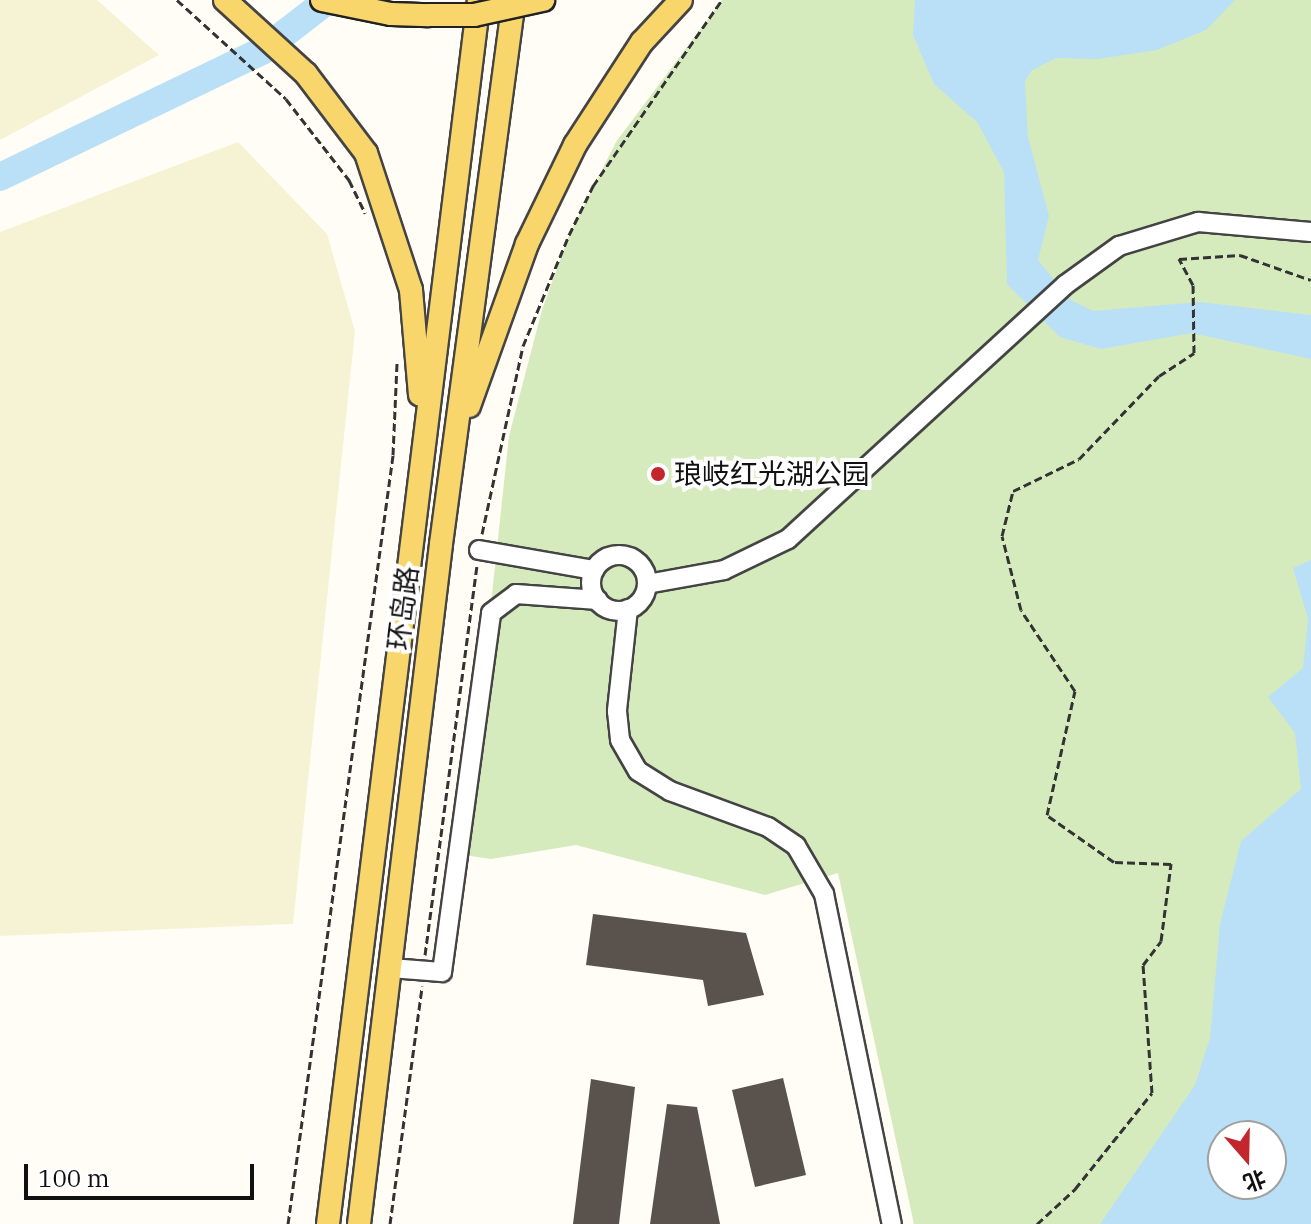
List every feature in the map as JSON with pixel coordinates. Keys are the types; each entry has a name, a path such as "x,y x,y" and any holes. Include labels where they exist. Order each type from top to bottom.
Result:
{"main road":[{"path":"225,0 306,74 346,120 383,194 411,290 423,451"},
{"path":"322,0 391,14 429,15 474,15 543,0"},
{"name":"环岛路","path":"328,1224 479,0"},
{"name":"环岛路","path":"359,1224 453,453 514,0"},
{"path":"453,453 505,300 549,196 606,91 642,42 681,0"}],"street":[{"path":"647,584 724,570 788,539 1065,285 1119,246 1182,224 1235,221 1311,232"},
{"path":"479,550 594,570 613,556 630,557 643,568 647,584 642,600 628,609 611,610 598,600 592,586 594,570"},
{"path":"390,968 442,972 491,613 516,594 598,600"},
{"path":"628,609 617,711 620,740 638,771 670,791 777,833 796,846 824,894 892,1224"}],"path":[{"path":"177,0 258,72 322,143 367,217"},
{"path":"1037,1224 1075,1189 1152,1093 1143,965 1161,941 1171,864 1114,862 1047,815 1075,691 1021,610 1002,536 1013,491 1079,459 1159,376 1194,353 1193,285 1179,259 1240,255 1311,280"},
{"path":"288,1224 393,455 397,358"}],"shaded area":[{"path":"0,0 97,0 159,55 0,140"},
{"path":"238,142 327,234 355,331 293,924 0,936 0,232"}],"green space":[{"path":"722,0 1311,0 1311,1224 914,1224 838,873 765,895 576,845 491,859 464,855 509,436 542,310 569,235 616,142"}],"water":[{"path":"915,0 1235,0 1206,30 1157,50 1097,59 1056,58 1031,71 1025,82 1028,137 1049,216 1038,260 1071,300 1093,311 1200,302 1311,315 1311,359 1192,333 1101,349 1060,337 1007,284 1004,172 977,122 934,84 913,35"},
{"path":"1311,560 1311,1224 1100,1224 1195,1085 1210,1038 1220,924 1241,841 1301,789 1295,733 1268,697 1303,668 1308,619 1293,568"}],"building":[{"path":"593,914 746,933 764,995 708,1006 703,980 586,965"},
{"path":"783,1078 806,1175 755,1187 732,1090"},
{"path":"591,1079 635,1087 619,1224 573,1224"},
{"path":"667,1104 697,1107 720,1224 650,1224"}],"waterway":[{"path":"0,177 262,51 328,0"}],"place":[{"name":"琅岐红光湖公园","path":"658,474"}]}
